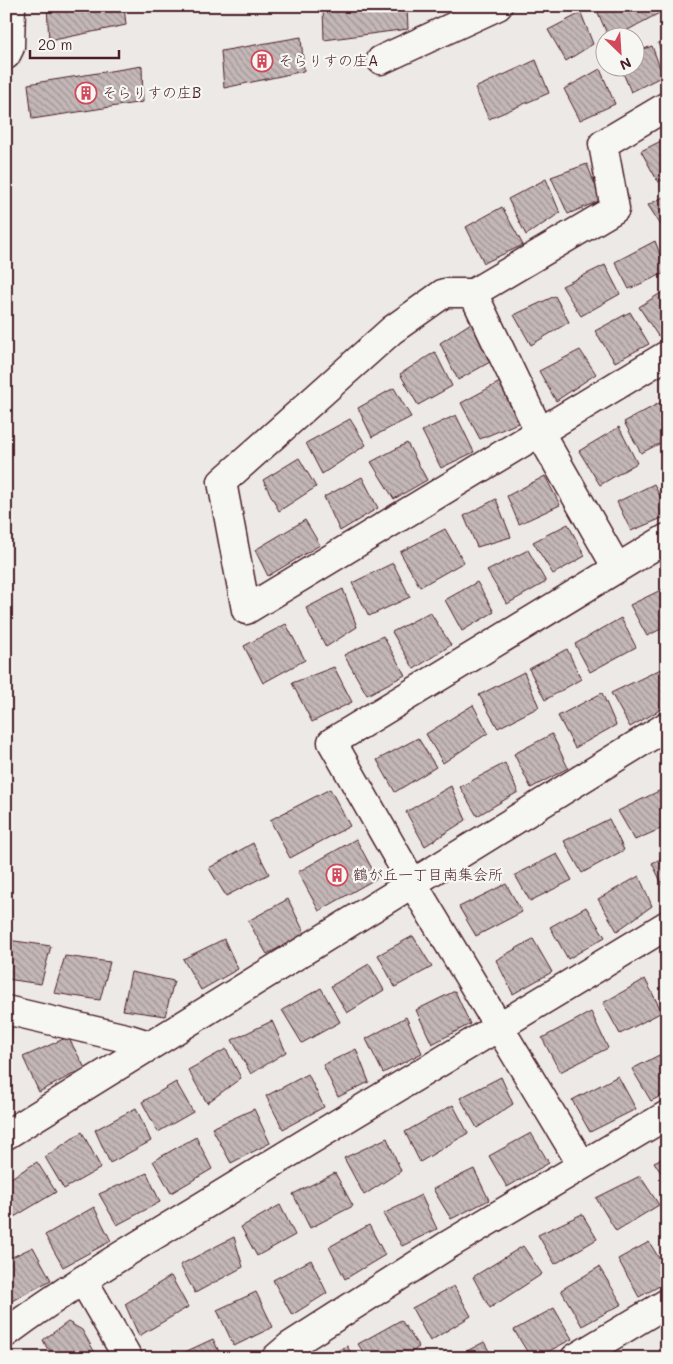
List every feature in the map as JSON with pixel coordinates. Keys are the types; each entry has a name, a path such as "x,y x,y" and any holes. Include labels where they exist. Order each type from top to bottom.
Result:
{"street":[{"path":"6,55 10,47 11,6"},
{"path":"381,60 498,6"},
{"path":"667,106 603,144 615,209 474,293 444,293 392,330 222,482 246,610 540,433 667,354"},
{"path":"474,293 540,433 617,568"},
{"path":"582,1165 413,884 332,742 667,538"},
{"path":"6,1135 667,726"},
{"path":"6,1333 51,1300 266,1167 667,925"},
{"path":"6,1010 149,1045"},
{"path":"276,1358 290,1346 448,1245 667,1115"},
{"path":"83,1280 128,1358"},
{"path":"575,1358 667,1303"}],"building":[{"path":"47,6 124,6 126,25 49,41"},
{"path":"323,6 407,6 408,29 324,40"},
{"path":"595,6 661,6 663,11 632,28 605,28"},
{"path":"581,13 593,44 566,61 548,30"},
{"name":"そらりすの庄A","path":"301,37 304,71 224,88 221,51"},
{"path":"667,39 667,67 658,43"},
{"path":"652,46 663,76 631,92 625,78 646,78 646,48"},
{"path":"536,60 549,93 489,119 475,88"},
{"name":"そらりすの庄B","path":"142,66 143,102 32,119 28,84"},
{"path":"596,71 596,78 604,78 615,104 580,120 564,89"},
{"path":"667,138 667,178 658,182 641,151"},
{"path":"587,164 601,200 568,214 551,177"},
{"path":"546,179 560,213 526,235 508,199"},
{"path":"667,195 667,228 664,230 648,205"},
{"path":"502,207 523,245 484,263 466,227"},
{"path":"655,241 667,272 629,289 615,262"},
{"path":"605,265 620,294 581,316 562,286"},
{"path":"667,289 667,331 658,336 639,307"},
{"path":"555,296 569,322 531,345 514,315"},
{"path":"630,312 649,344 615,362 595,331"},
{"path":"471,323 490,362 458,380 440,343"},
{"path":"580,350 596,374 556,401 539,371"},
{"path":"435,352 452,386 418,405 400,374"},
{"path":"500,382 518,423 480,439 461,403"},
{"path":"394,388 411,417 372,437 358,408"},
{"path":"667,399 667,440 641,453 624,422"},
{"path":"456,415 474,452 441,468 422,431"},
{"path":"350,419 366,445 322,474 306,443"},
{"path":"619,427 637,463 600,485 579,451"},
{"path":"407,443 427,480 394,499 371,462"},
{"path":"299,458 316,487 279,511 263,480"},
{"path":"545,476 560,505 519,524 507,496"},
{"path":"362,477 378,508 340,531 324,497"},
{"path":"654,484 667,510 667,516 631,531 617,502"},
{"path":"496,499 511,537 477,547 464,516"},
{"path":"305,520 320,545 268,576 255,550"},
{"path":"568,524 585,556 553,574 533,542"},
{"path":"445,529 464,562 420,587 400,552"},
{"path":"528,550 546,582 507,604 487,571"},
{"path":"393,563 410,597 369,616 352,583"},
{"path":"477,582 494,612 462,631 445,600"},
{"path":"667,587 667,626 647,636 630,605"},
{"path":"343,589 357,627 326,647 306,608"},
{"path":"430,612 451,645 414,669 392,632"},
{"path":"621,618 636,647 590,672 575,644"},
{"path":"286,624 305,660 263,683 244,646"},
{"path":"383,636 405,675 367,695 344,655"},
{"path":"567,649 581,679 545,700 529,669"},
{"path":"334,667 352,702 312,722 292,683"},
{"path":"661,669 667,680 667,706 630,727 611,693"},
{"path":"524,672 539,707 498,728 479,695"},
{"path":"602,693 616,725 575,748 558,716"},
{"path":"473,705 488,733 443,763 426,734"},
{"path":"552,734 568,768 531,788 514,754"},
{"path":"418,738 436,767 395,792 377,760"},
{"path":"505,763 518,792 477,816 460,787"},
{"path":"451,786 466,820 425,846 406,812"},
{"path":"330,789 350,826 290,858 270,820"},
{"path":"663,789 667,797 667,826 635,840 618,811"},
{"path":"609,819 624,850 582,873 564,841"},
{"name":"鶴が丘一丁目南集会所","path":"356,839 377,878 319,911 298,872"},
{"path":"253,843 269,874 226,896 209,868"},
{"path":"557,854 572,880 530,901 515,875"},
{"path":"667,856 667,894 652,863"},
{"path":"639,876 652,906 617,931 598,899"},
{"path":"506,884 522,912 476,936 459,907"},
{"path":"288,899 305,934 267,954 248,921"},
{"path":"586,907 605,937 568,959 550,927"},
{"path":"413,936 432,967 395,987 378,955"},
{"path":"224,939 238,969 201,990 183,959"},
{"path":"533,939 552,972 513,994 496,960"},
{"path":"7,940 51,946 41,984 6,979"},
{"path":"65,956 110,962 100,1000 54,993"},
{"path":"369,964 384,990 347,1013 331,986"},
{"path":"131,972 174,981 165,1016 123,1010"},
{"path":"645,979 662,1012 620,1034 603,1003"},
{"path":"321,988 340,1022 302,1043 282,1010"},
{"path":"455,991 470,1024 432,1044 416,1010"},
{"path":"591,1012 608,1048 560,1072 542,1038"},
{"path":"406,1017 422,1053 383,1073 366,1039"},
{"path":"272,1021 286,1052 251,1074 232,1040"},
{"path":"12,1026 11,1060 6,1061 6,1027"},
{"path":"68,1037 85,1068 39,1092 23,1057"},
{"path":"226,1049 241,1078 207,1103 188,1070"},
{"path":"356,1049 369,1082 338,1097 323,1065"},
{"path":"667,1051 667,1093 651,1101 632,1069"},
{"path":"308,1074 324,1107 283,1129 266,1096"},
{"path":"618,1076 636,1109 590,1132 572,1100"},
{"path":"501,1077 513,1104 477,1128 460,1098"},
{"path":"176,1082 193,1112 158,1132 142,1102"},
{"path":"453,1105 468,1133 420,1162 405,1132"},
{"path":"136,1108 151,1141 110,1163 95,1130"},
{"path":"254,1109 270,1143 231,1163 212,1128"},
{"path":"82,1132 101,1168 64,1189 45,1157"},
{"path":"531,1133 549,1163 507,1187 489,1156"},
{"path":"196,1137 212,1169 171,1193 153,1161"},
{"path":"387,1138 401,1171 364,1195 344,1158"},
{"path":"667,1156 667,1182 654,1162"},
{"path":"37,1162 56,1192 14,1217 6,1203 6,1181"},
{"path":"474,1169 489,1200 451,1219 433,1189"},
{"path":"147,1173 160,1202 117,1225 99,1194"},
{"path":"335,1173 353,1206 310,1228 293,1194"},
{"path":"640,1176 659,1205 616,1231 596,1198"},
{"path":"421,1195 437,1229 402,1246 383,1214"},
{"path":"280,1205 295,1235 257,1256 241,1227"},
{"path":"94,1207 111,1241 63,1267 45,1235"},
{"path":"582,1214 597,1239 555,1264 538,1235"},
{"path":"369,1225 385,1255 345,1279 329,1247"},
{"path":"234,1237 243,1267 195,1293 180,1265"},
{"path":"649,1242 667,1271 667,1282 639,1297 618,1259"},
{"path":"523,1246 542,1274 490,1308 473,1277"},
{"path":"33,1247 51,1280 6,1304 6,1260"},
{"path":"311,1260 327,1293 292,1315 273,1280"},
{"path":"599,1267 622,1304 582,1326 561,1290"},
{"path":"171,1276 188,1307 139,1336 125,1304"},
{"path":"454,1286 471,1316 430,1341 412,1308"},
{"path":"256,1292 273,1327 234,1346 217,1310"},
{"path":"554,1308 572,1339 536,1358 531,1358 514,1330"},
{"path":"401,1320 419,1347 403,1358 367,1358 358,1344"},
{"path":"68,1322 82,1330 98,1358 58,1358 54,1352 47,1348 43,1340"},
{"path":"213,1339 222,1358 172,1358"},
{"path":"484,1342 493,1358 454,1358"},
{"path":"347,1346 354,1358 323,1358"},
{"path":"667,1349 667,1358 652,1358"}],"place":[{"name":"そらりすの庄A","path":"262,61"},
{"name":"そらりすの庄B","path":"86,93"},
{"name":"鶴が丘一丁目南集会所","path":"337,875"}]}
